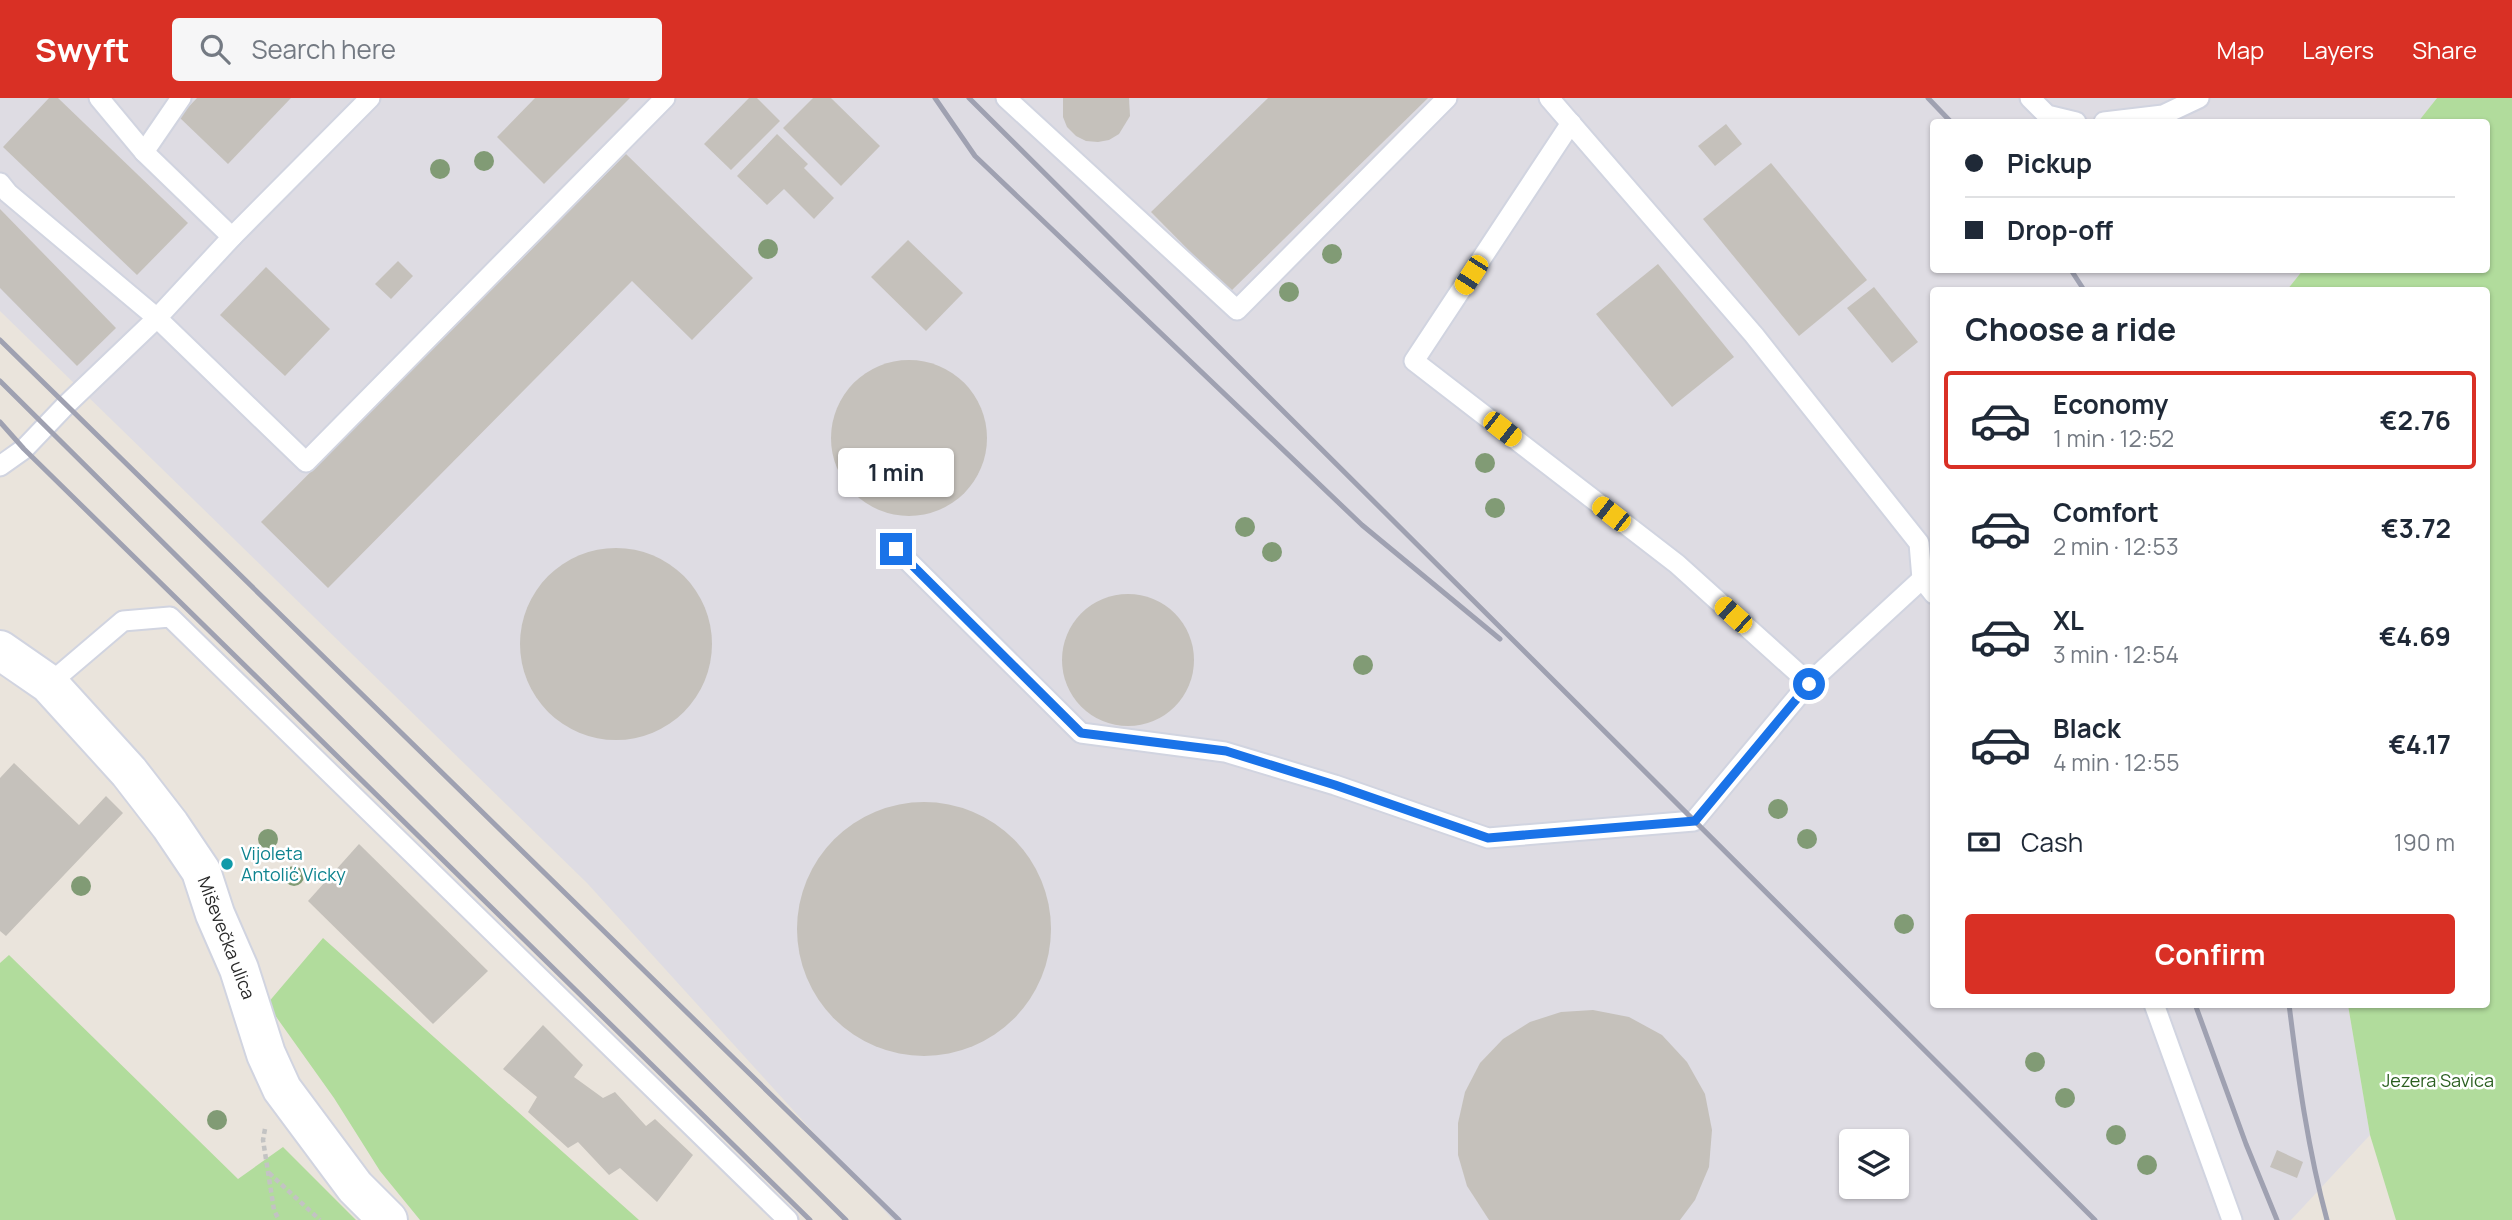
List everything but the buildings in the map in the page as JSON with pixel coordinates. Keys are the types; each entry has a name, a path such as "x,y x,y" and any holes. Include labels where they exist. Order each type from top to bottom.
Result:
{"street":[{"name":"Miševečka ulica","path":"0,650 49,684 129,772 170,825 201,871 215,914 239,969 266,1054 282,1089 355,1187 388,1220"}],"lane":[{"path":"99,98 144,152 232,237"},
{"path":"144,152 181,98"},
{"path":"0,466 24,449 157,318 232,237 370,98"},
{"path":"0,183 8,193 157,318 306,462 665,98"},
{"path":"1006,98 1237,310 1447,98"},
{"path":"896,549 1081,733 1226,751 1488,838 1695,821 1809,684 1928,586 1919,543 1754,335 1549,98"},
{"path":"2030,98 2047,115 2064,119"},
{"path":"2130,119 2163,115 2199,98"},
{"path":"1571,123 1414,362 1676,564 1809,684"},
{"path":"49,684 122,621 170,617 788,1220"},
{"path":"2155,1008 2232,1220"}],"path":[{"path":"279,1220 274,1210 263,1140 266,1125 282,1089"},
{"path":"268,1173 320,1220"}],"shaded area":[{"path":"0,98 2437,98 2420,119 1930,119 1930,273 2301,273 2289,287 1930,287 1930,1008 2349,1008 2370,1135 2291,1220 893,1220 587,883 0,311"}],"green space":[{"name":"Jezera Savica","path":"2437,98 2512,98 2512,1220 2396,1220 2370,1135 2349,1008 2490,1008 2490,287 2289,287 2301,273 2490,273 2490,119 2420,119"},
{"path":"323,938 639,1220 420,1220 380,1171 334,1098 267,1004"},
{"path":"9,955 238,1179 283,1147 356,1220 0,1220 0,963"}],"railway":[{"path":"935,98 975,156 1362,525 1500,639"},
{"path":"969,98 2095,1220"},
{"path":"1928,98 1948,119"},
{"path":"2073,273 2082,287"},
{"path":"0,340 899,1220"},
{"path":"0,381 846,1220"},
{"path":"0,422 24,449 810,1220"},
{"path":"2196,1008 2277,1220"},
{"path":"2290,1008 2309,1140 2327,1220"}],"place":[{"name":"Vijoleta Antolić Vicky","path":"227,864"}],"route":[{"path":"896,549 1081,733 1226,751 1488,838 1695,821 1809,684"}]}
